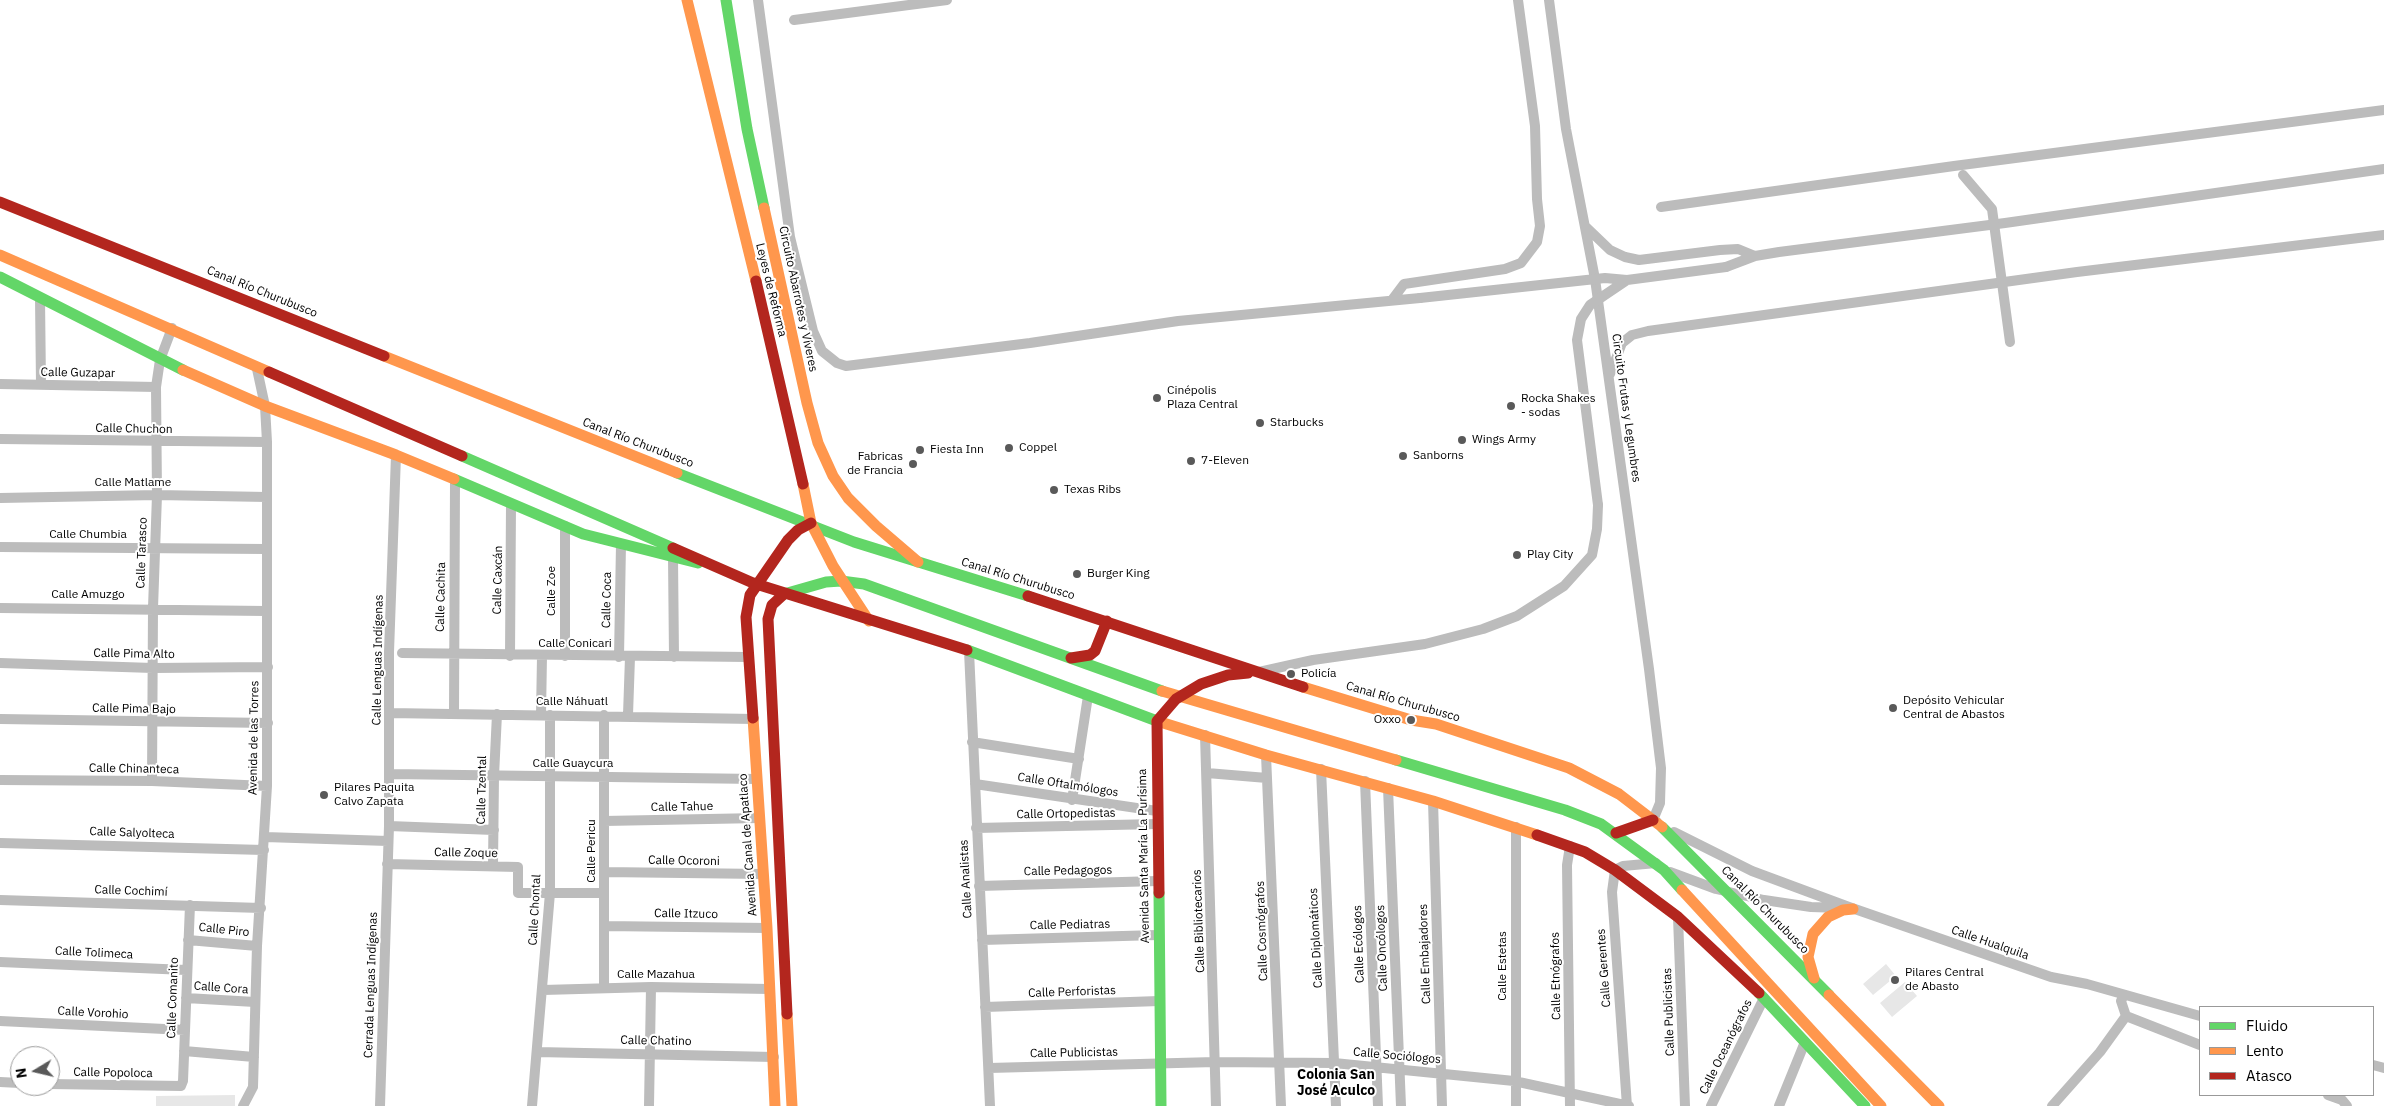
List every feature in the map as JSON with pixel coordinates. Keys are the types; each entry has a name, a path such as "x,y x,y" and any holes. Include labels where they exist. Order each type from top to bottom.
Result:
{"main road":[{"name":"Leyes de Reforma","path":"687,0 775,363 811,523 841,580 858,601 869,621"},
{"name":"Circuito Abarrotes y Víveres","path":"726,0 747,129 807,403 818,443 833,476 848,498 871,521 921,564"},
{"name":"Canal Río Churubusco","path":"0,202 542,420 811,523 854,542 1107,621 1255,673 1411,720 1436,724 1547,759 1605,786 1653,820 1728,892 1939,1106"},
{"path":"0,255 172,328 257,369 757,584 869,621 969,651 1156,721 1266,755 1433,801 1570,846 1615,870 1678,917 1764,998 1865,1106"},
{"path":"0,278 160,360 265,406 396,455 565,526 621,544 719,568"},
{"name":"Avenida Canal de Apatlaco","path":"775,1106 767,928 754,719 748,657 747,609 750,596 757,584 793,534 811,523"},
{"path":"792,1106 768,620 772,605 784,594 810,585 841,580 874,587 1180,697 1565,810 1616,833 1660,866 1881,1106"},
{"path":"1069,658 1084,657 1095,651 1107,621"},
{"path":"1156,721 1165,709 1180,697 1214,679 1255,673"},
{"name":"Avenida Santa María La Purísima","path":"1156,721 1161,1106"},
{"path":"755,749 775,749"},
{"path":"1616,833 1653,820"},
{"path":"1815,980 1808,957 1813,934 1828,917 1851,908"}],"street":[{"path":"758,0 790,237 813,331 822,352 846,366 1030,343 1178,321 1605,278 1627,280 1726,267 1755,256 2015,222 2384,169"},
{"path":"794,20 947,0"},
{"path":"1392,300 1404,284 1504,269 1521,263 1537,242 1540,226 1537,199 1535,126 1518,0"},
{"name":"Circuito Frutas y Legumbres","path":"1549,0 1566,129 1586,227 1609,377 1659,746 1662,787 1660,803 1653,820"},
{"path":"1661,207 1960,170 2384,110"},
{"path":"1960,170 1992,209 2010,342"},
{"path":"1586,227 1610,250 1625,257 1639,260 1738,249 1755,256"},
{"path":"1609,377 1622,343 1632,335 1648,332 2077,272 2384,235"},
{"path":"1255,673 1314,660 1425,644 1483,629 1517,616 1564,586 1592,554 1597,528 1598,505 1577,340 1581,319 1590,305 1627,280"},
{"path":"40,298 41,385"},
{"name":"Calle Tarasco","path":"152,781 154,548 157,495 156,387 160,360 172,328"},
{"name":"Avenida de las Torres","path":"244,1106 252,1087 257,946 261,908 267,786 267,442 265,406 257,369"},
{"name":"Calle Guzapar","path":"0,384 156,387"},
{"name":"Calle Chuchon","path":"0,439 267,442"},
{"name":"Calle Lenguas Indígenas","path":"387,864 390,774 389,652 396,455"},
{"name":"Calle Cachita","path":"454,714 452,655 455,481"},
{"name":"Calle Matlame","path":"0,498 157,495 267,497"},
{"name":"Calle Caxcán","path":"510,656 511,504"},
{"name":"Calle Zoe","path":"565,526 565,656"},
{"name":"Calle Coca","path":"619,656 621,544"},
{"name":"Calle Chumbia","path":"0,547 266,549"},
{"path":"673,558 674,657"},
{"name":"Calle Amuzgo","path":"0,608 266,610"},
{"name":"Calle Analistas","path":"969,651 990,1106"},
{"name":"Calle Conicari","path":"402,653 510,656 748,657"},
{"path":"542,656 546,715"},
{"path":"628,716 630,657"},
{"name":"Calle Pima Alto","path":"0,663 153,668 268,667"},
{"path":"1072,800 1088,696"},
{"name":"Calle Náhuatl","path":"390,713 604,715 754,719"},
{"name":"Calle Tzental","path":"494,866 494,776 497,714"},
{"name":"Calle Chontal","path":"532,1106 550,893 551,776 546,715"},
{"name":"Calle Pericu","path":"604,715 604,988"},
{"name":"Calle Pima Bajo","path":"0,719 268,723"},
{"name":"Calle Bibliotecarios","path":"1206,735 1216,1106"},
{"path":"972,742 1079,759"},
{"name":"Calle Cosmógrafos","path":"1266,755 1281,1106"},
{"name":"Calle Diplomáticos","path":"1321,769 1336,1106"},
{"path":"1207,773 1267,778"},
{"name":"Calle Guaycura","path":"390,774 757,779"},
{"name":"Calle Chinanteca","path":"0,780 152,781 267,786"},
{"name":"Calle Ecólogos","path":"1366,781 1378,1106"},
{"name":"Calle Oftalmólogos","path":"975,784 1072,800 1157,811"},
{"name":"Calle Oncólogos","path":"1388,788 1401,1106"},
{"name":"Calle Embajadores","path":"1433,801 1442,1106"},
{"name":"Calle Tahue","path":"604,821 760,818"},
{"name":"Calle Hualquila","path":"1653,820 1752,871 1851,908 2051,977 2199,1016"},
{"name":"Calle Ortopedistas","path":"976,828 1157,824"},
{"path":"389,826 494,830"},
{"name":"Calle Estetas","path":"1516,827 1514,1081 1516,1106"},
{"path":"265,837 388,841"},
{"name":"Calle Salyolteca","path":"0,843 264,850"},
{"name":"Calle Etnógrafos","path":"1570,846 1567,865 1570,1106"},
{"name":"Calle Zoque","path":"387,864 518,867 518,893 550,893"},
{"name":"Cerrada Lenguas Indígenas","path":"380,1106 387,864"},
{"path":"1615,870 1623,866 1660,866"},
{"name":"Calle Hualquila","path":"1660,866 1728,892 1787,904 1834,909 1851,908"},
{"name":"Calle Gerentes","path":"1615,870 1612,908 1628,1106"},
{"name":"Calle Ocoroni","path":"604,872 763,874"},
{"name":"Calle Pedagogos","path":"980,886 1158,882"},
{"path":"550,893 604,893"},
{"name":"Calle Cochimí","path":"0,900 261,908"},
{"name":"Calle Comanito","path":"176,1087 181,1086 183,1081 190,905"},
{"name":"Calle Publicistas","path":"1678,917 1685,1106"},
{"name":"Calle Itzuco","path":"604,926 767,928"},
{"name":"Calle Pediatras","path":"982,940 1158,935"},
{"name":"Calle Piro","path":"188,940 257,946"},
{"name":"Calle Tolimeca","path":"0,962 186,970"},
{"path":"649,1106 651,987"},
{"name":"Calle Mazahua","path":"543,990 651,987 770,989"},
{"path":"2124,995 2121,1001 2126,1016"},
{"name":"Calle Cora","path":"186,998 256,1002"},
{"name":"Calle Oceanógrafos","path":"1711,1106 1764,998"},
{"name":"Calle Perforistas","path":"985,1007 1159,1001"},
{"path":"2126,1016 2199,1045"},
{"path":"2052,1106 2100,1052 2126,1016"},
{"name":"Calle Vorohio","path":"0,1021 185,1030"},
{"path":"1779,1106 1805,1042"},
{"path":"184,1051 254,1058"},
{"name":"Calle Chatino","path":"538,1052 774,1057"},
{"name":"Calle Sociólogos","path":"1160,1064 1280,1062 1377,1066 1514,1081 1628,1106"},
{"name":"Calle Publicistas","path":"989,1068 1160,1064"},
{"name":"Calle Popoloca","path":"60,1084 176,1087"},
{"path":"2331,1096 2342,1100 2347,1106"}],"shaded area":[{"path":"1886,964 1896,976 1873,995 1863,984"},
{"path":"1905,982 1917,996 1892,1017 1880,1003"},
{"path":"235,1095 235,1106 156,1106 156,1096"}],"traffic: fast":[{"path":"726,0 747,129 764,208"},
{"path":"0,277 183,370"},
{"path":"462,456 673,548"},
{"path":"677,473 854,542 1028,596"},
{"path":"454,479 583,534 698,563"},
{"path":"784,594 826,582 841,581 864,584 1162,691"},
{"path":"967,650 1157,721"},
{"path":"1396,760 1565,810 1601,824 1664,870 1682,890"},
{"path":"1662,827 1829,995"},
{"path":"1159,893 1161,1106"},
{"path":"1759,993 1865,1106"}],"traffic: slow":[{"path":"687,0 756,281"},
{"path":"764,208 807,403 818,443 833,476 848,498 876,526 918,562"},
{"path":"0,255 269,372"},
{"path":"384,356 677,473"},
{"path":"183,370 265,406 454,479"},
{"path":"803,484 811,523 833,566 869,621"},
{"path":"1303,687 1411,720 1436,724 1569,768 1619,794 1662,827"},
{"path":"1162,691 1396,760"},
{"path":"753,718 767,928 775,1106"},
{"path":"1157,721 1266,755 1433,801 1537,835"},
{"path":"1682,890 1881,1106"},
{"path":"1814,978 1808,957 1813,934 1828,917 1843,910 1853,909"},
{"path":"1829,995 1939,1106"},
{"path":"787,1014 792,1106"}],"traffic: jam":[{"path":"0,202 384,356"},
{"path":"756,281 803,484"},
{"path":"269,372 462,456"},
{"path":"753,718 746,617 750,595 788,540 798,530 811,523"},
{"path":"673,548 753,583 967,650"},
{"path":"784,594 772,605 768,619 787,1014"},
{"path":"1028,596 1303,687"},
{"path":"1071,658 1090,655 1095,651 1107,621"},
{"path":"1159,893 1157,721 1176,699 1201,684 1228,675 1248,673"},
{"path":"1616,833 1653,820"},
{"path":"1537,835 1585,852 1615,870 1678,917 1759,993"}],"place":[{"name":"Cinépolis Plaza Central","path":"1157,398"},
{"name":"Rocka Shakes - sodas","path":"1511,406"},
{"name":"Starbucks","path":"1260,423"},
{"name":"Wings Army","path":"1462,440"},
{"name":"Coppel","path":"1009,448"},
{"name":"Fiesta Inn","path":"920,450"},
{"name":"Sanborns","path":"1403,456"},
{"name":"7-Eleven","path":"1191,461"},
{"name":"Fabricas de Francia","path":"913,464"},
{"name":"Texas Ribs","path":"1054,490"},
{"name":"Play City","path":"1517,555"},
{"name":"Burger King","path":"1077,574"},
{"name":"Policía","path":"1291,674"},
{"name":"Depósito Vehicular Central de Abastos","path":"1893,708"},
{"name":"Oxxo","path":"1411,720"},
{"name":"Pilares Paquita Calvo Zapata","path":"324,795"},
{"name":"Pilares Central de Abasto","path":"1895,980"}],"district":[{"name":"Colonia San José Aculco","path":"1336,1084"}]}
